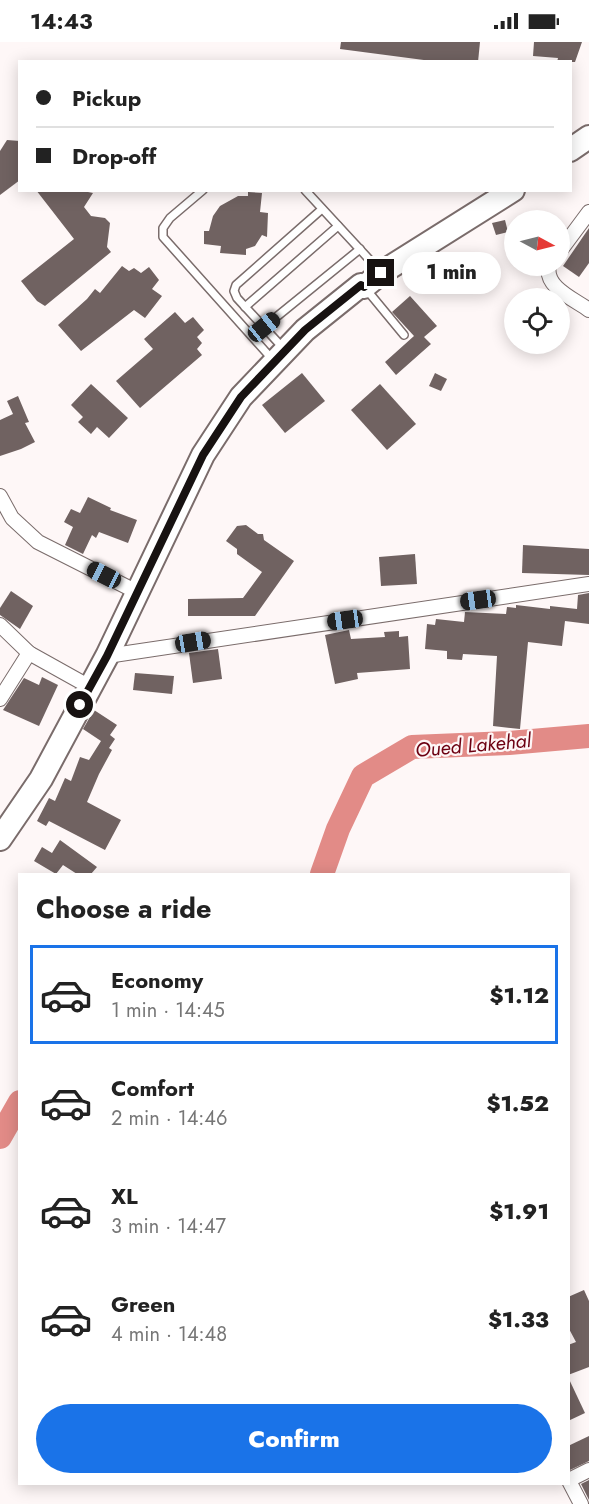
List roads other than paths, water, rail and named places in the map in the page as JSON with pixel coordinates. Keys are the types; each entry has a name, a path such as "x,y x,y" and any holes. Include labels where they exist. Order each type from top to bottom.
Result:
{"highway":[{"path":"0,840 41,779 107,656 203,455 241,397 305,330 361,285 373,280 510,192"}],"street":[{"path":"570,238 589,212"},
{"path":"549,276 551,283 589,310"},
{"path":"0,496 12,518 39,542 137,592"},
{"path":"107,656 589,584"},
{"path":"0,625 29,653 90,687"},
{"path":"0,699 29,653"},
{"path":"570,1479 589,1470"},
{"path":"570,1481 581,1504"}],"lane":[{"path":"201,192 170,218 163,228 163,237 280,356"},
{"path":"307,192 360,249 373,280 404,335"},
{"path":"280,356 264,327 237,298 234,291 236,285 322,209"},
{"path":"245,307 338,226"},
{"path":"264,327 360,249"}],"waterway":[{"name":"Oued Lakehal","path":"322,873 338,829 363,776 412,747 509,743 589,736"},
{"name":"Oued Lakehal","path":"0,1137 18,1106"}]}
